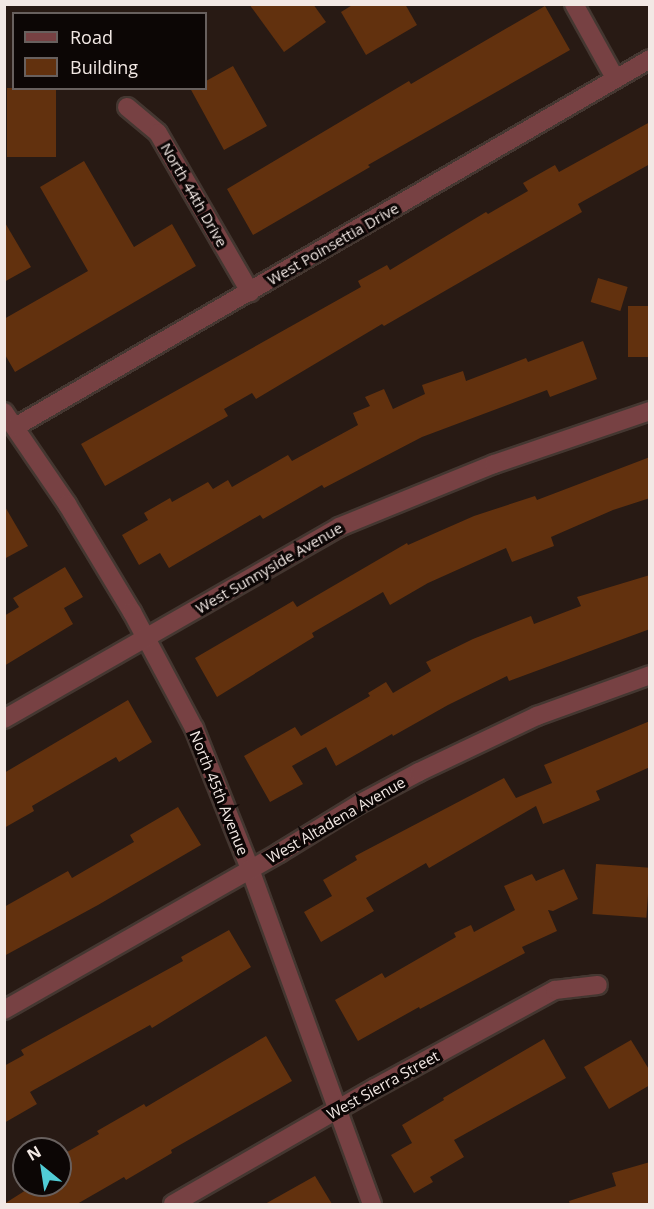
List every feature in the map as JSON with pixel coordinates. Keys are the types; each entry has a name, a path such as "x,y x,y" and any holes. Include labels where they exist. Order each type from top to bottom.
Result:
{"street":[{"path":"574,4 615,78"},
{"name":"West Poinsettia Drive","path":"15,427 650,59"},
{"name":"North 44th Drive","path":"127,107 158,133 250,292"},
{"name":"North 45th Avenue","path":"4,411 67,504 147,638 194,728 250,869 336,1111 372,1204"},
{"name":"West Sunnyside Avenue","path":"4,719 339,527 494,464 650,411"},
{"name":"West Altadena Avenue","path":"4,1010 250,869 358,804 483,739 547,712 650,675"},
{"name":"West Sierra Street","path":"174,1204 555,990 598,984"}],"building":[{"path":"249,4 313,4 326,22 284,52"},
{"path":"354,4 405,4 417,25 366,55 341,12"},
{"path":"545,6 570,50 368,165 370,167 253,235 227,189 409,81 411,84"},
{"path":"233,66 267,126 224,150 191,90 207,90 207,80"},
{"path":"7,88 56,90 56,157 7,157"},
{"path":"650,122 650,164 578,204 582,212 384,326 382,324 256,399 252,393 224,409 228,416 105,486 81,444 361,287 358,281 387,265 390,270 486,212 488,214 528,191 523,183 555,165 559,172"},
{"path":"84,161 134,247 172,224 196,266 15,372 4,353 4,319 88,271 40,187"},
{"path":"4,221 31,267 4,282"},
{"path":"598,278 628,287 620,311 591,302"},
{"path":"628,306 650,306 650,357 628,357"},
{"path":"583,341 597,379 550,397 547,390 422,437 324,488 322,485 263,519 260,515 169,568 160,553 139,565 122,535 148,520 144,513 170,498 172,502 208,482 213,489 228,480 232,487 288,455 292,461 358,425 353,413 370,406 365,397 384,389 393,409 425,394 422,385 463,371 466,381 526,358 528,362"},
{"path":"650,457 650,498 613,510 551,537 554,546 512,562 506,548 428,583 390,605 383,592 312,633 314,637 217,697 195,658 293,601 297,607 407,543 408,545 474,516 535,496 537,500"},
{"path":"4,505 28,546 4,559"},
{"path":"65,567 83,597 64,608 73,624 4,666 4,616 19,607 13,598"},
{"path":"650,575 650,629 509,681 507,676 448,705 393,736 392,734 336,766 326,747 292,766 303,784 270,802 244,756 295,727 301,736 370,696 368,693 386,682 393,693 431,671 426,662 473,639 531,616 534,624 581,606 577,597"},
{"path":"128,700 152,742 119,762 116,757 32,806 34,811 4,828 4,773"},
{"path":"650,721 650,767 596,791 600,800 543,824 536,806 429,868 426,863 366,898 374,911 321,942 304,912 332,896 323,880 357,860 355,856 504,778 516,798 552,783 544,765"},
{"path":"178,807 201,845 4,956 4,907 68,871 72,878 134,842 130,835"},
{"path":"596,864 650,868 646,918 593,914"},
{"path":"564,869 578,899 553,911 548,910 557,931 522,947 525,953 358,1041 335,1000 382,973 385,978 456,937 454,933 471,925 474,932 515,910 504,886 532,874 536,881"},
{"path":"229,930 251,967 152,1028 150,1025 30,1092 37,1104 4,1123 4,1066 24,1055 21,1050 183,961 181,957"},
{"path":"266,1036 292,1081 171,1150 172,1153 126,1180 124,1177 77,1204 4,1204 15,1197 72,1197 72,1149 99,1134 97,1131 144,1104 146,1107"},
{"path":"544,1039 566,1078 454,1140 464,1157 430,1177 433,1182 414,1193 391,1155 412,1143 402,1125 444,1100 443,1098"},
{"path":"631,1040 650,1071 650,1085 609,1109 584,1067"},
{"path":"650,1162 650,1204 570,1204 569,1201 616,1186 612,1173"},
{"path":"315,1176 332,1204 265,1204"}]}
